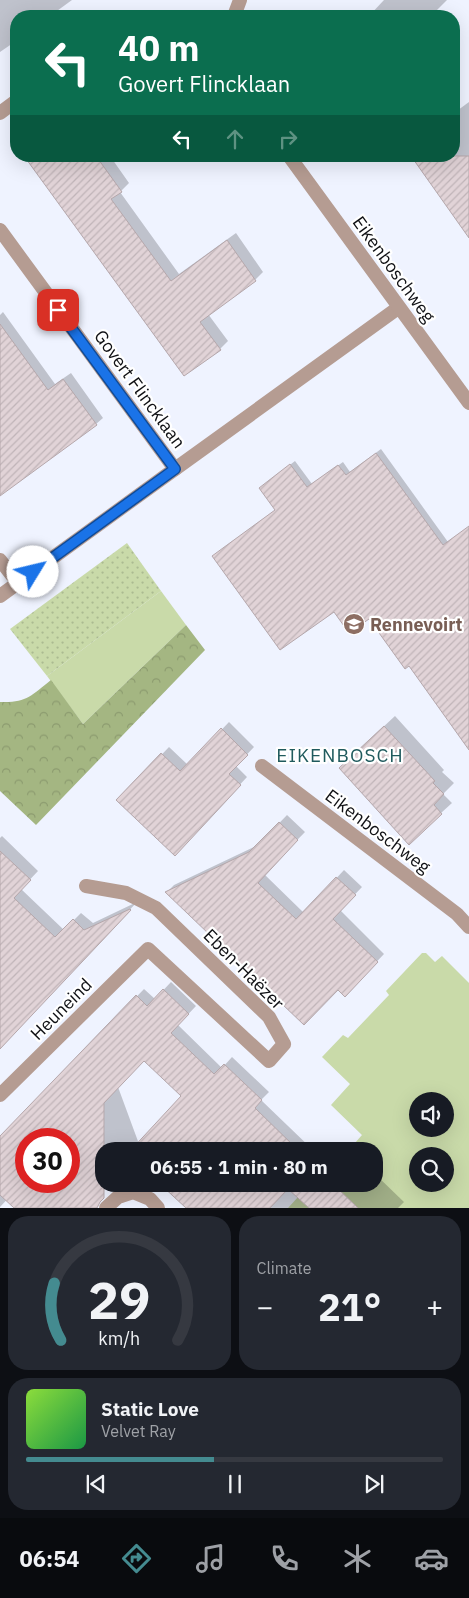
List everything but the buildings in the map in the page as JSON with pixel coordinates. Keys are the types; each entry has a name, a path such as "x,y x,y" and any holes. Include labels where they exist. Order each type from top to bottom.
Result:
{"street":[{"name":"Eikenboschweg","path":"293,162 469,403"},
{"name":"Govert Flincklaan","path":"0,230 175,469 398,308"},
{"path":"0,596 175,469"},
{"path":"0,560 18,583"},
{"name":"Eikenboschweg","path":"262,766 457,914 469,926"},
{"name":"Eben-Haëzer","path":"86,886 126,893 156,908 269,1017 284,1044 268,1061 148,950"},
{"name":"Heuneind","path":"0,1095 148,950"},
{"path":"106,1208 118,1197 133,1192 150,1199 158,1208"}],"green space":[{"path":"127,543 161,591 47,676 10,629"},
{"path":"161,591 186,625 83,724 47,676"},
{"path":"186,625 205,650 36,825 0,791 0,702 22,700 51,680 83,724"},
{"path":"422,953 426,953 435,962 442,956 469,983 469,1208 288,1208 303,1192 383,1192 383,1142 356,1142 362,1135 331,1105 350,1084 322,1057 343,1035 348,1038 389,995 386,991"}],"place":[{"name":"Rennevoirt","path":"354,624"}],"district":[{"name":"EIKENBOSCH","path":"340,755"}],"route":[{"path":"33,572 175,469 58,310"}]}
